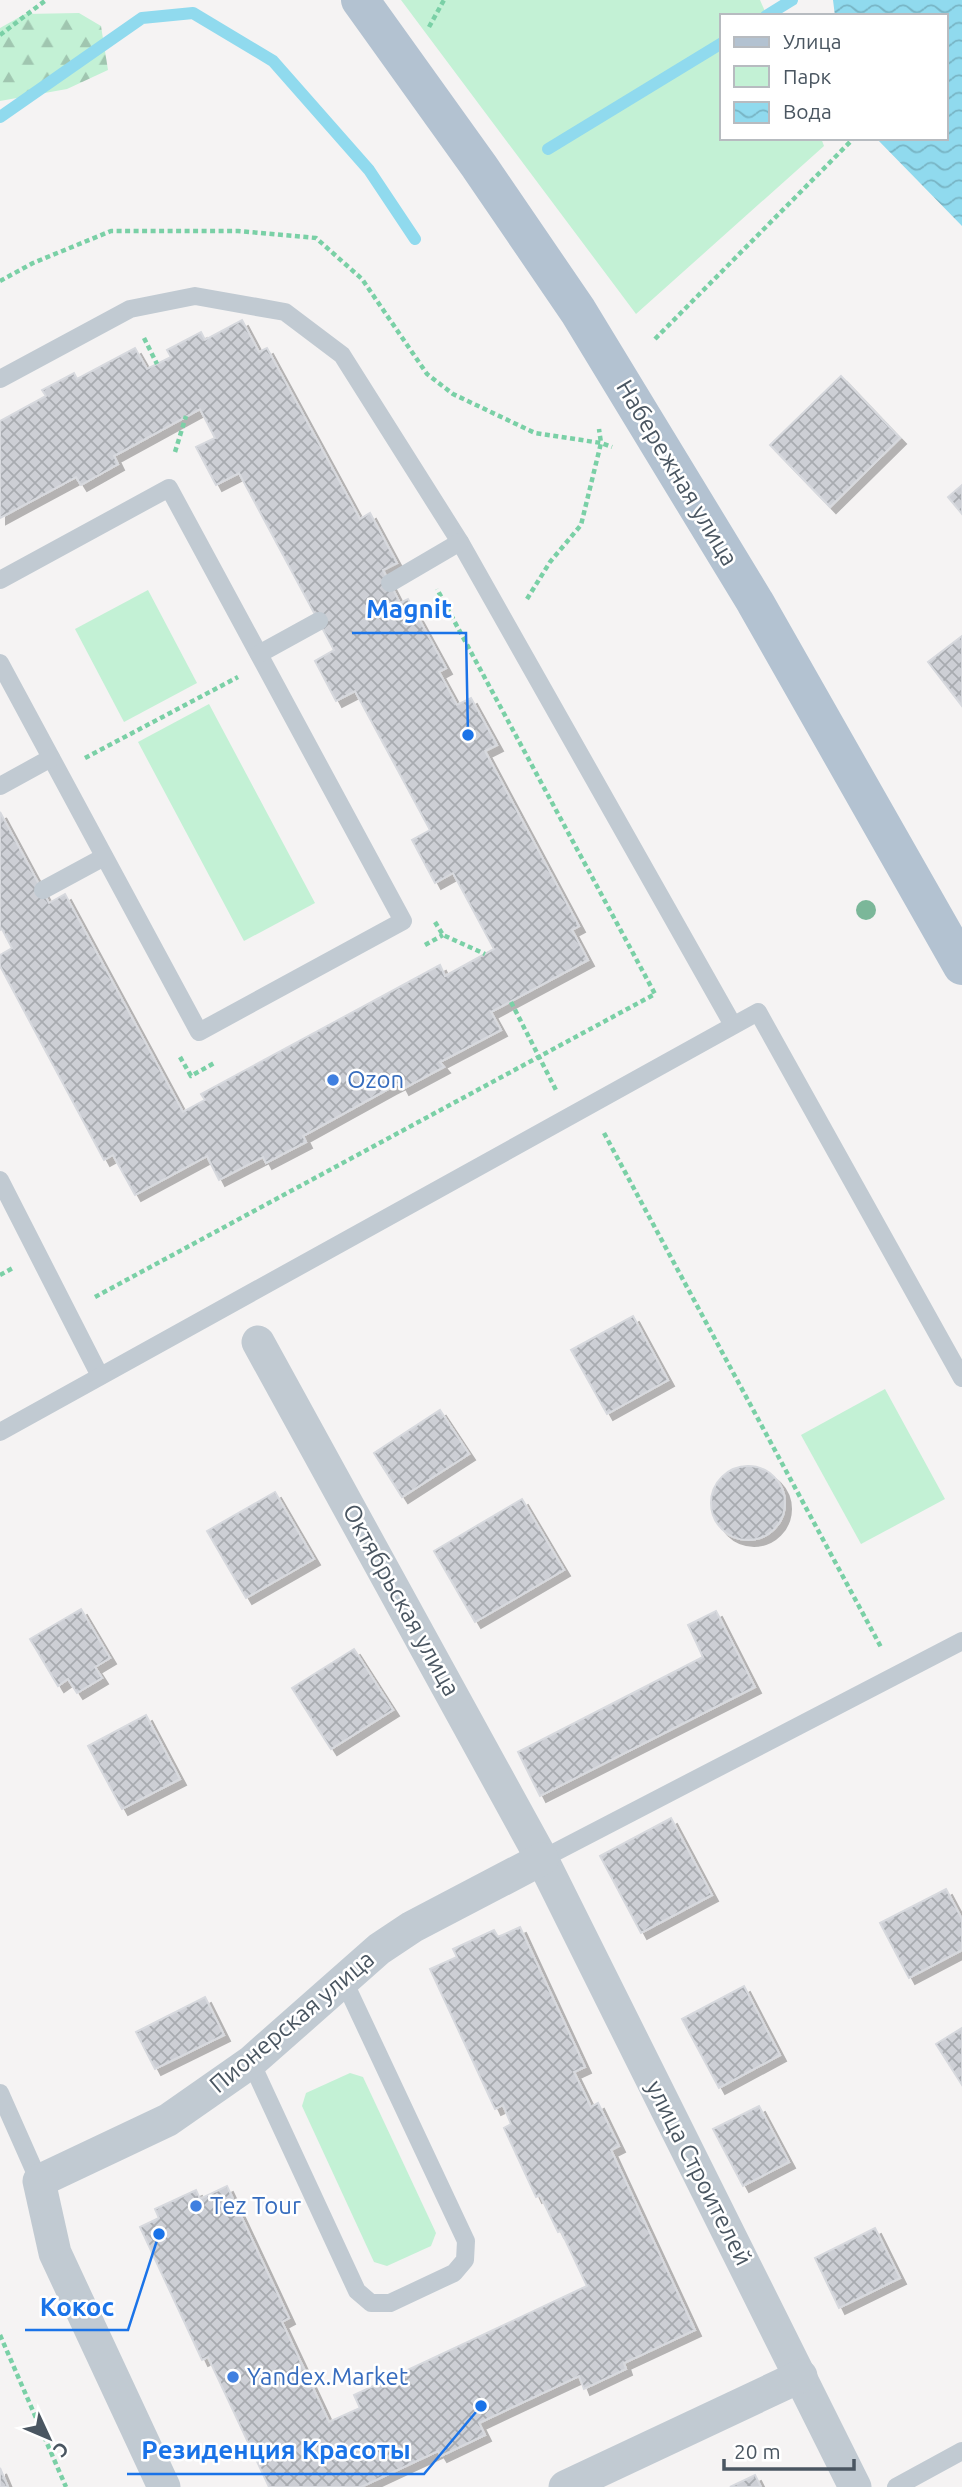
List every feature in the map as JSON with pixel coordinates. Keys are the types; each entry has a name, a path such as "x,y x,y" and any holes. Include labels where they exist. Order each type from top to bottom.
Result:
{"main road":[{"name":"Набережная улица","path":"360,0 479,166 578,311 755,602 962,966"}],"street":[{"name":"Октябрьская улица","path":"258,1342 542,1859"},
{"name":"Пионерская улица","path":"39,2181 168,2120 251,2062 379,1950 412,1927 542,1859"},
{"name":"улица Строителей","path":"542,1859 855,2487"},
{"path":"39,2181 55,2253 164,2487"},
{"path":"565,2487 801,2376"}],"lane":[{"path":"0,379 130,309 195,296 285,312 342,355 460,542 733,1026"},
{"path":"0,580 169,488 403,921 199,1032 0,663"},
{"path":"390,583 460,542"},
{"path":"261,659 319,621"},
{"path":"0,786 55,765"},
{"path":"43,890 104,857"},
{"path":"0,1432 758,1012 962,1378"},
{"path":"0,1180 100,1376"},
{"path":"542,1859 962,1641"},
{"path":"251,2062 357,2291 371,2303 390,2304 454,2273 465,2260 466,2241 344,1981"},
{"path":"0,2093 39,2181"},
{"path":"896,2487 962,2451"}],"path":[{"path":"0,35 46,0"},
{"path":"425,33 444,0"},
{"path":"655,339 852,140"},
{"path":"175,452 186,416"},
{"path":"508,627 550,562 581,525 601,443 597,416"},
{"path":"67,1312 655,994 423,564"},
{"path":"55,765 261,659"},
{"path":"443,935 485,954"},
{"path":"512,1002 569,1116"},
{"path":"588,1105 896,1674"},
{"path":"0,2335 66,2487"}],"green space":[{"path":"401,0 760,0 766,14 720,14 720,140 822,140 824,146 636,314"},
{"path":"79,13 101,26 108,70 67,89 0,101 0,28 25,14"},
{"path":"148,590 197,683 124,722 75,629"},
{"path":"209,704 315,903 244,941 138,742"},
{"path":"885,1389 945,1499 861,1544 801,1435"},
{"path":"350,2073 363,2077 436,2233 431,2246 387,2266 374,2262 302,2106 306,2093"}],"water":[{"path":"833,0 962,0 962,226 878,140 948,140 948,14 835,14"}],"building":[{"path":"242,320 259,352 267,348 360,519 370,513 397,563 383,570 400,603 408,599 446,668 439,672 457,705 471,698 497,745 485,751 579,926 572,930 588,960 491,1012 501,1030 440,1062 444,1067 403,1089 400,1083 390,1088 303,1136 306,1142 266,1163 263,1157 219,1180 207,1156 135,1195 113,1155 104,1160 0,966 0,955 12,948 2,929 0,930 0,812 49,903 65,894 183,1112 205,1100 201,1094 440,965 445,976 494,949 453,873 435,883 412,840 430,830 355,691 336,701 315,661 334,650 239,473 216,485 196,447 215,438 200,409 114,456 118,464 81,485 76,477 0,518 0,421 46,396 42,390 74,373 77,379 135,348 147,369 171,357 167,350 201,332 205,340"},
{"path":"841,376 900,438 830,507 770,445"},
{"path":"962,485 962,514 948,497"},
{"path":"962,636 962,706 928,662"},
{"path":"633,1316 668,1380 607,1414 571,1350"},
{"path":"440,1410 469,1454 402,1497 374,1453"},
{"path":"748,1466 762,1469 774,1477 782,1489 785,1503 782,1517 774,1529 762,1537 748,1540 734,1537 722,1529 714,1517 711,1503 714,1489 722,1477 734,1469"},
{"path":"275,1492 314,1559 246,1598 207,1531"},
{"path":"522,1499 564,1570 475,1622 434,1551"},
{"path":"81,1609 110,1658 95,1667 102,1678 77,1693 68,1679 58,1686 30,1639"},
{"path":"716,1611 755,1687 540,1796 518,1752 703,1657 688,1625"},
{"path":"354,1649 393,1710 331,1749 292,1688"},
{"path":"146,1715 180,1779 122,1809 88,1746"},
{"path":"671,1818 712,1895 641,1933 600,1856"},
{"path":"946,1889 962,1919 962,1950 909,1978 880,1923"},
{"path":"520,1927 585,2067 574,2072 591,2107 598,2103 619,2146 611,2150 695,2330 624,2363 626,2369 584,2389 579,2376 479,2423 485,2435 441,2456 438,2451 361,2487 269,2487 208,2357 202,2360 140,2227 159,2218 155,2209 196,2190 200,2199 227,2186 289,2318 282,2322 329,2422 360,2408 354,2395 587,2286 561,2231 558,2232 540,2195 536,2197 504,2128 511,2124 503,2105 495,2109 430,1969 457,1957 453,1949 494,1930 498,1937"},
{"path":"744,1986 780,2055 719,2088 682,2019"},
{"path":"205,1997 224,2035 155,2069 136,2032"},
{"path":"962,2028 962,2085 936,2044"},
{"path":"759,2106 789,2162 743,2186 713,2129"},
{"path":"875,2228 900,2278 839,2308 815,2258"},
{"path":"0,2468 8,2487 0,2487"},
{"path":"755,2475 761,2487 730,2487"}],"waterway":[{"path":"769,14 792,0"},
{"path":"0,117 142,18 193,13 273,61 369,170 415,239"},
{"path":"548,149 720,44"}],"place":[{"name":"Magnit","path":"468,735"},
{"name":"Ozon","path":"333,1080"},
{"name":"Tez Tour","path":"196,2206"},
{"name":"Кокос","path":"159,2234"},
{"name":"Yandex.Market","path":"233,2377"},
{"name":"Резиденция Красоты","path":"481,2406"}]}
